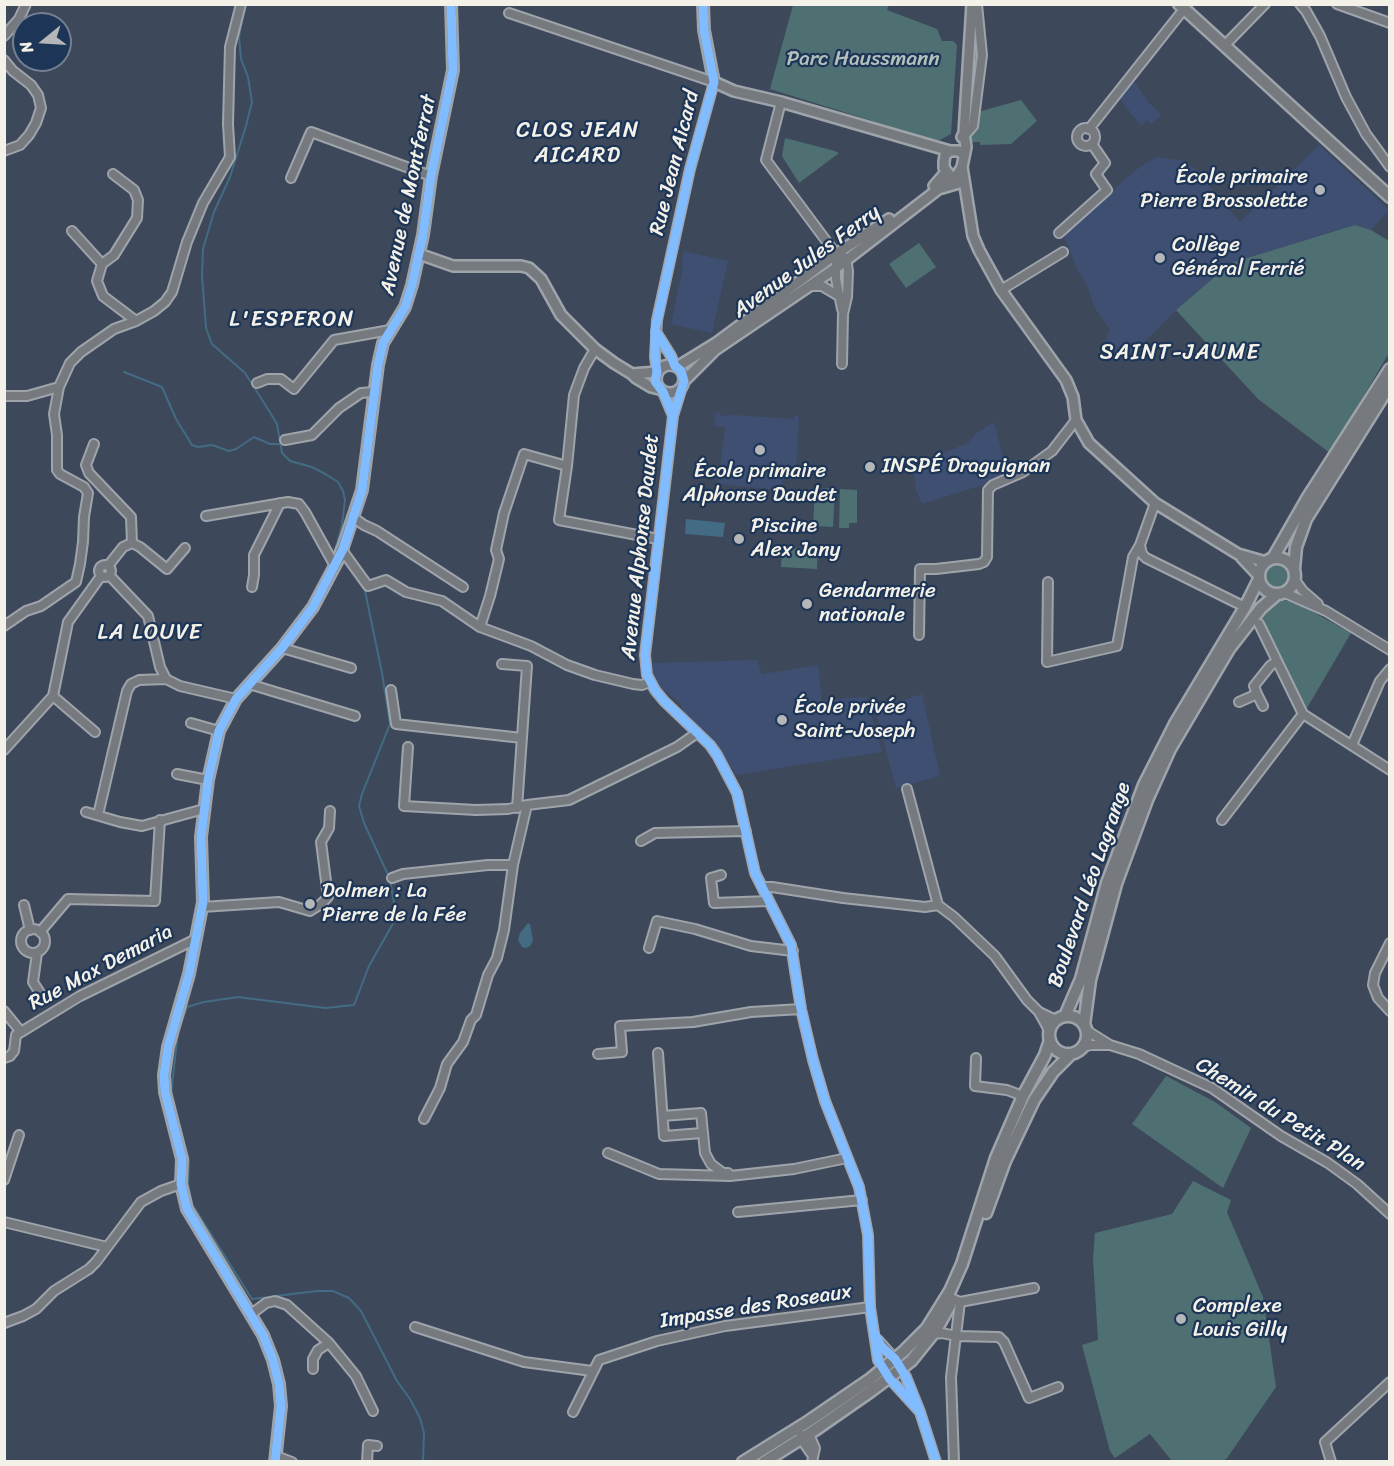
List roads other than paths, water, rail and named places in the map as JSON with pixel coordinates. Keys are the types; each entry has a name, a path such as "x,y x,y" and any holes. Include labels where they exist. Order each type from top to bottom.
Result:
{"main road":[{"path":"1182,7 1389,197"},
{"path":"1389,369 1269,560 1261,567 1259,578 1264,590 1281,594 1293,585 1296,547 1306,519 1389,385"},
{"path":"1269,560 1285,560 1294,574"},
{"name":"Boulevard Léo Lagrange","path":"1061,1018 1081,979 1110,874 1130,817 1151,768 1245,607 1259,578"},
{"name":"Boulevard Léo Lagrange","path":"1085,1028 1090,980 1127,849 1170,749 1229,649 1261,608 1281,594"},
{"path":"744,1461 801,1434 845,1409 898,1364 943,1318 957,1300 958,1289 1005,1161 1034,1100 1053,1072 1071,1053 1082,1047 1087,1039 1085,1028 1076,1018 1061,1018 1050,1036 1045,1055 1023,1096 996,1158 962,1264 930,1331"},
{"path":"1050,1036 1056,1049 1066,1054 1071,1053"},
{"path":"764,1461 801,1434 844,1396 886,1373"}],"street":[{"path":"4,36 19,19 26,4"},
{"path":"4,626 26,611 41,606 76,582 88,493 84,487 57,470 57,435 54,414 59,387 70,363 81,352 114,329 154,311 172,292 187,242 203,203 230,157 228,124 230,46 241,4"},
{"name":"Avenue de Montferrat","path":"276,1459 281,1406 273,1360 263,1335 186,1209 181,1184 182,1159 165,1092 164,1075 168,1047 189,974 202,907 201,837 208,780 219,731 236,699 282,648 313,607 339,556 362,490 382,347 405,307 412,285 453,70 451,4"},
{"name":"Rue Jean Aicard","path":"657,372 656,330 690,169 714,82 704,30 703,4"},
{"path":"972,4 962,167 974,236 979,250 1001,290 1066,380 1073,397 1076,420 1089,443 1155,503 1238,554 1259,578"},
{"path":"944,159 973,126 982,55 977,4"},
{"path":"1224,46 1265,4"},
{"path":"1300,4 1320,36 1346,97 1366,134 1389,167"},
{"path":"1337,4 1389,23"},
{"path":"1089,129 1182,7"},
{"path":"509,13 714,82 734,91 962,152 964,155"},
{"path":"4,60 13,71 31,85 38,95 40,108 36,123 29,135 20,145 4,151"},
{"path":"781,102 766,159 836,254 846,258 848,271 847,297 843,314 842,364"},
{"path":"1089,129 1081,129 1077,134 1077,140 1083,146 1092,144"},
{"path":"1059,233 1107,190 1096,174 1105,163 1092,144 1094,136 1089,129"},
{"path":"291,178 310,132 431,176"},
{"path":"915,141 944,159 967,196"},
{"path":"954,177 962,167"},
{"path":"112,174 134,190 138,200 137,218 114,255 102,264 97,281 103,296 136,321"},
{"name":"Avenue Jules Ferry","path":"676,366 716,343 836,254 936,185 954,177"},
{"name":"Avenue Jules Ferry","path":"683,384 716,350 836,268 846,258 954,177"},
{"path":"72,231 102,264"},
{"path":"1001,290 1063,252"},
{"path":"419,254 453,266 529,268 541,279 561,315 595,349 651,387 674,393 683,384 681,371 656,330"},
{"path":"836,254 839,296 843,314"},
{"path":"809,286 822,286 839,296"},
{"path":"257,383 267,379 281,379 294,389 334,340 390,330"},
{"path":"595,349 584,368 574,395 559,520 658,539"},
{"path":"671,356 687,360"},
{"path":"632,374 657,372 665,366 676,366"},
{"path":"657,372 655,381 661,391"},
{"name":"Avenue Alphonse Daudet","path":"683,384 674,416 658,539 645,655 647,675 664,701 717,755 732,781 753,865 789,938 793,951 801,1010 813,1060 825,1101 860,1187 868,1235 870,1307 878,1360 886,1373"},
{"path":"4,396 27,396 59,387"},
{"name":"Avenue Alphonse Daudet","path":"661,391 674,416"},
{"path":"285,440 312,435 339,408 362,393 374,392"},
{"path":"919,634 920,569 946,568 984,562 987,557 988,490 993,485 1023,472 1052,451 1076,420"},
{"path":"94,444 86,465 89,473 131,517 132,543"},
{"path":"480,627 499,559 496,550 504,513 524,454 567,466"},
{"path":"206,516 293,502 303,507 339,556 368,586 386,580 406,592 442,601 480,627 531,646 567,665 595,675 642,685 650,682"},
{"path":"252,587 254,555 280,503"},
{"path":"1048,582 1047,662 1116,646 1133,556 1140,545 1155,503"},
{"path":"354,518 463,587"},
{"path":"132,543 167,569 185,548"},
{"path":"4,750 53,696 68,622 111,570 108,566 123,547 132,543"},
{"path":"1140,545 1140,550 1146,558 1245,607"},
{"path":"1238,554 1269,560"},
{"path":"1294,574 1303,591 1326,611 1389,650"},
{"path":"105,576 148,616 160,667 166,679"},
{"path":"1281,594 1326,611"},
{"path":"1259,624 1303,714 1389,770"},
{"path":"282,648 351,668"},
{"path":"1263,706 1254,686 1269,666 1277,660"},
{"path":"502,664 527,666 517,808"},
{"path":"1352,745 1380,681 1389,669"},
{"path":"98,815 127,691 131,684 139,680 166,679 180,686 236,699"},
{"path":"249,684 356,716"},
{"path":"391,690 396,724 522,738"},
{"path":"1239,702 1257,694"},
{"path":"53,696 95,732"},
{"path":"1222,820 1303,714"},
{"path":"191,723 219,731"},
{"path":"408,747 404,806 476,810 517,808 569,800 677,747 697,733"},
{"path":"177,774 208,780"},
{"path":"907,789 938,905 995,956 1027,1000 1039,1012 1050,1036"},
{"path":"424,1119 440,1088 447,1064 463,1042 471,1020 476,1015 488,975 497,958 504,930 513,865 527,805"},
{"path":"86,812 142,826 204,809"},
{"path":"202,907 279,902 310,911 321,904 328,897 321,842 329,828 330,811"},
{"path":"40,932 68,899 155,901 160,820"},
{"path":"641,841 655,833 746,831"},
{"path":"392,878 403,874 488,865 513,865"},
{"path":"721,875 711,878 714,903 769,901"},
{"path":"762,887 772,886 843,898 924,906 938,905"},
{"path":"24,905 30,930"},
{"path":"649,948 657,921 695,929 751,946 793,951"},
{"path":"37,953 26,951 22,945 24,934 30,930 40,932 45,938 45,945 37,953 33,982 40,993"},
{"name":"Rue Max Demaria","path":"4,1058 10,1056 14,1051 16,1035 81,996 196,939"},
{"path":"1389,943 1375,972 1373,986 1378,998 1389,1011"},
{"path":"598,1054 622,1052 620,1026 693,1022 751,1012 801,1010"},
{"path":"4,1011 21,1032"},
{"path":"1039,1012 1061,1018"},
{"name":"Chemin du Petit Plan","path":"1085,1028 1110,1045 1139,1054 1212,1088 1281,1136 1328,1163 1357,1184 1389,1214"},
{"name":"Chemin du Petit Plan","path":"1082,1047 1110,1045"},
{"path":"658,1053 664,1136 702,1134"},
{"path":"976,1058 975,1086 1007,1090 1023,1096"},
{"path":"663,1116 701,1113 705,1153 711,1164 723,1173 744,1176"},
{"path":"4,1180 19,1135"},
{"path":"608,1153 659,1174 744,1176 847,1158"},
{"path":"4,1323 36,1309 54,1291 89,1269 141,1202 161,1191 181,1184"},
{"path":"738,1212 862,1200"},
{"path":"4,1222 107,1247"},
{"path":"954,1461 951,1377 957,1300 1034,1288"},
{"path":"250,1315 266,1303 275,1301 287,1305 329,1342 356,1376 373,1411"},
{"name":"Impasse des Roseaux","path":"592,1371 599,1360 678,1336 725,1326 870,1307"},
{"path":"943,1318 956,1336"},
{"path":"415,1327 524,1362 592,1371 573,1412"},
{"path":"930,1331 956,1336 999,1337 1004,1342 1029,1398 1058,1387"},
{"path":"876,1336 881,1346 898,1364 920,1412 936,1461"},
{"path":"313,1369 313,1359 318,1350 329,1342"},
{"path":"886,1373 920,1412"},
{"path":"1330,1461 1325,1442 1389,1382"},
{"path":"801,1434 812,1459"},
{"path":"367,1461 368,1445 377,1446"},
{"path":"276,1459 292,1461"}],"waterway":[{"path":"245,4 239,37 241,59 248,77 252,102 230,177 214,212 203,249 202,276 206,328 212,344 245,373 277,424 282,453 290,461 312,467 338,482 345,500 336,547 338,550"},
{"path":"124,372 162,387 176,419 192,445 198,447 212,445 229,451 254,437 270,444 279,444"},
{"path":"364,586 390,724 359,806 364,823 390,879 395,920 369,966 354,1005 325,1008 238,997 187,1007 178,1032 171,1094 189,1161 188,1184 192,1204 252,1299 317,1291 333,1291 349,1298 361,1311 397,1381 420,1418 424,1433 423,1462"},
{"path":"4,1329 26,1318"}],"place":[{"name":"École primaire Pierre Brossolette","path":"1320,190"},
{"name":"Collège Général Ferrié","path":"1160,258"},
{"name":"École primaire Alphonse Daudet","path":"760,450"},
{"name":"INSPÉ Draguignan","path":"870,467"},
{"name":"Piscine Alex Jany","path":"739,539"},
{"name":"Gendarmerie nationale","path":"807,604"},
{"name":"École privée Saint-Joseph","path":"782,720"},
{"name":"Dolmen : La Pierre de la Fée","path":"310,904"},
{"name":"Complexe Louis Gilly","path":"1181,1319"}],"district":[{"name":"CLOS JEAN AICARD","path":"578,144"},
{"name":"L'ESPERON","path":"292,320"},
{"name":"SAINT-JAUME","path":"1180,353"},
{"name":"LA LOUVE","path":"150,633"}],"park label":[{"name":"Parc Haussmann","path":"863,60"}]}
